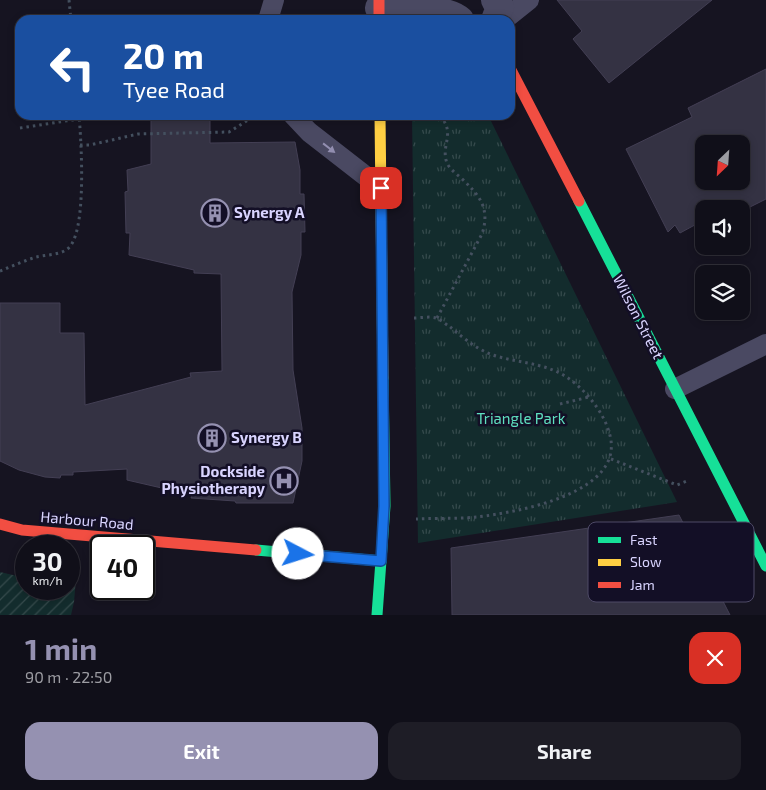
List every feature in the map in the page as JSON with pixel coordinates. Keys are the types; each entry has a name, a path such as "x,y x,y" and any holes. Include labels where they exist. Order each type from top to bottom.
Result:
{"street":[{"path":"494,0 500,7 496,15"},
{"path":"379,9 436,11 452,15"},
{"name":"Wilson Street","path":"515,78 743,522"},
{"path":"377,615 384,506 380,120"},
{"name":"Harbour Road","path":"0,524 22,530 381,561"},
{"name":"Wilson Street","path":"754,543 766,566"}],"lane":[{"path":"270,15 274,0"},
{"path":"510,15 529,0"},
{"path":"298,120 309,132 381,188"},
{"path":"675,389 766,344"}],"path":[{"path":"69,0 70,15"},
{"path":"20,128 63,120"},
{"path":"0,271 36,258 67,250 75,241 82,185 79,120"},
{"path":"80,145 90,145 138,134 228,132 248,120"},
{"path":"437,318 482,234 486,222 479,197 447,163 447,126 442,120"},
{"path":"383,318 437,318 488,353 510,360 542,365 565,376 580,387 589,397 607,423 612,441 611,459 596,477 570,495 544,504 476,517 413,519 411,500 384,506"},
{"path":"560,404 589,397"},
{"path":"611,459 677,485 716,470"}],"green space":[{"name":"Triangle Park","path":"412,120 490,120 677,502 418,543"},
{"path":"0,572 15,575 15,600 74,600 71,615 0,615"}],"building":[{"path":"557,0 712,0 609,83 573,39 582,31"},
{"path":"766,69 766,199 750,207 750,200 695,200 695,225 680,233 675,225 668,232 626,149 692,117 688,108"},
{"path":"151,120 210,120 210,143 295,142 300,170 300,194 304,194 305,232 301,232 301,255 292,292 293,370 302,428 302,461 293,503 236,503 235,501 191,498 192,495 127,480 127,469 73,472 73,475 61,475 60,478 45,477 19,470 0,461 0,303 60,303 60,333 84,333 85,405 191,377 190,373 222,371 221,274 194,273 194,270 129,255 130,233 126,233 125,192 128,191 127,170 151,164"},
{"path":"679,515 683,522 631,522"},
{"path":"588,528 588,602 723,602 730,615 452,615 451,548"}],"traffic: fast":[{"path":"579,201 743,522"},
{"path":"377,615 385,506 383,378"},
{"path":"754,543 766,566"},
{"path":"256,550 381,561"}],"traffic: slow":[{"path":"380,120 383,378"}],"traffic: jam":[{"path":"379,0 379,15"},
{"path":"515,78 579,201"},
{"path":"0,524 22,530 256,550"}],"place":[{"name":"Synergy A","path":"215,213"},
{"name":"Synergy B","path":"212,438"},
{"name":"Dockside Physiotherapy","path":"284,481"}],"route":[{"path":"298,554 381,561 384,506 381,188"}]}
